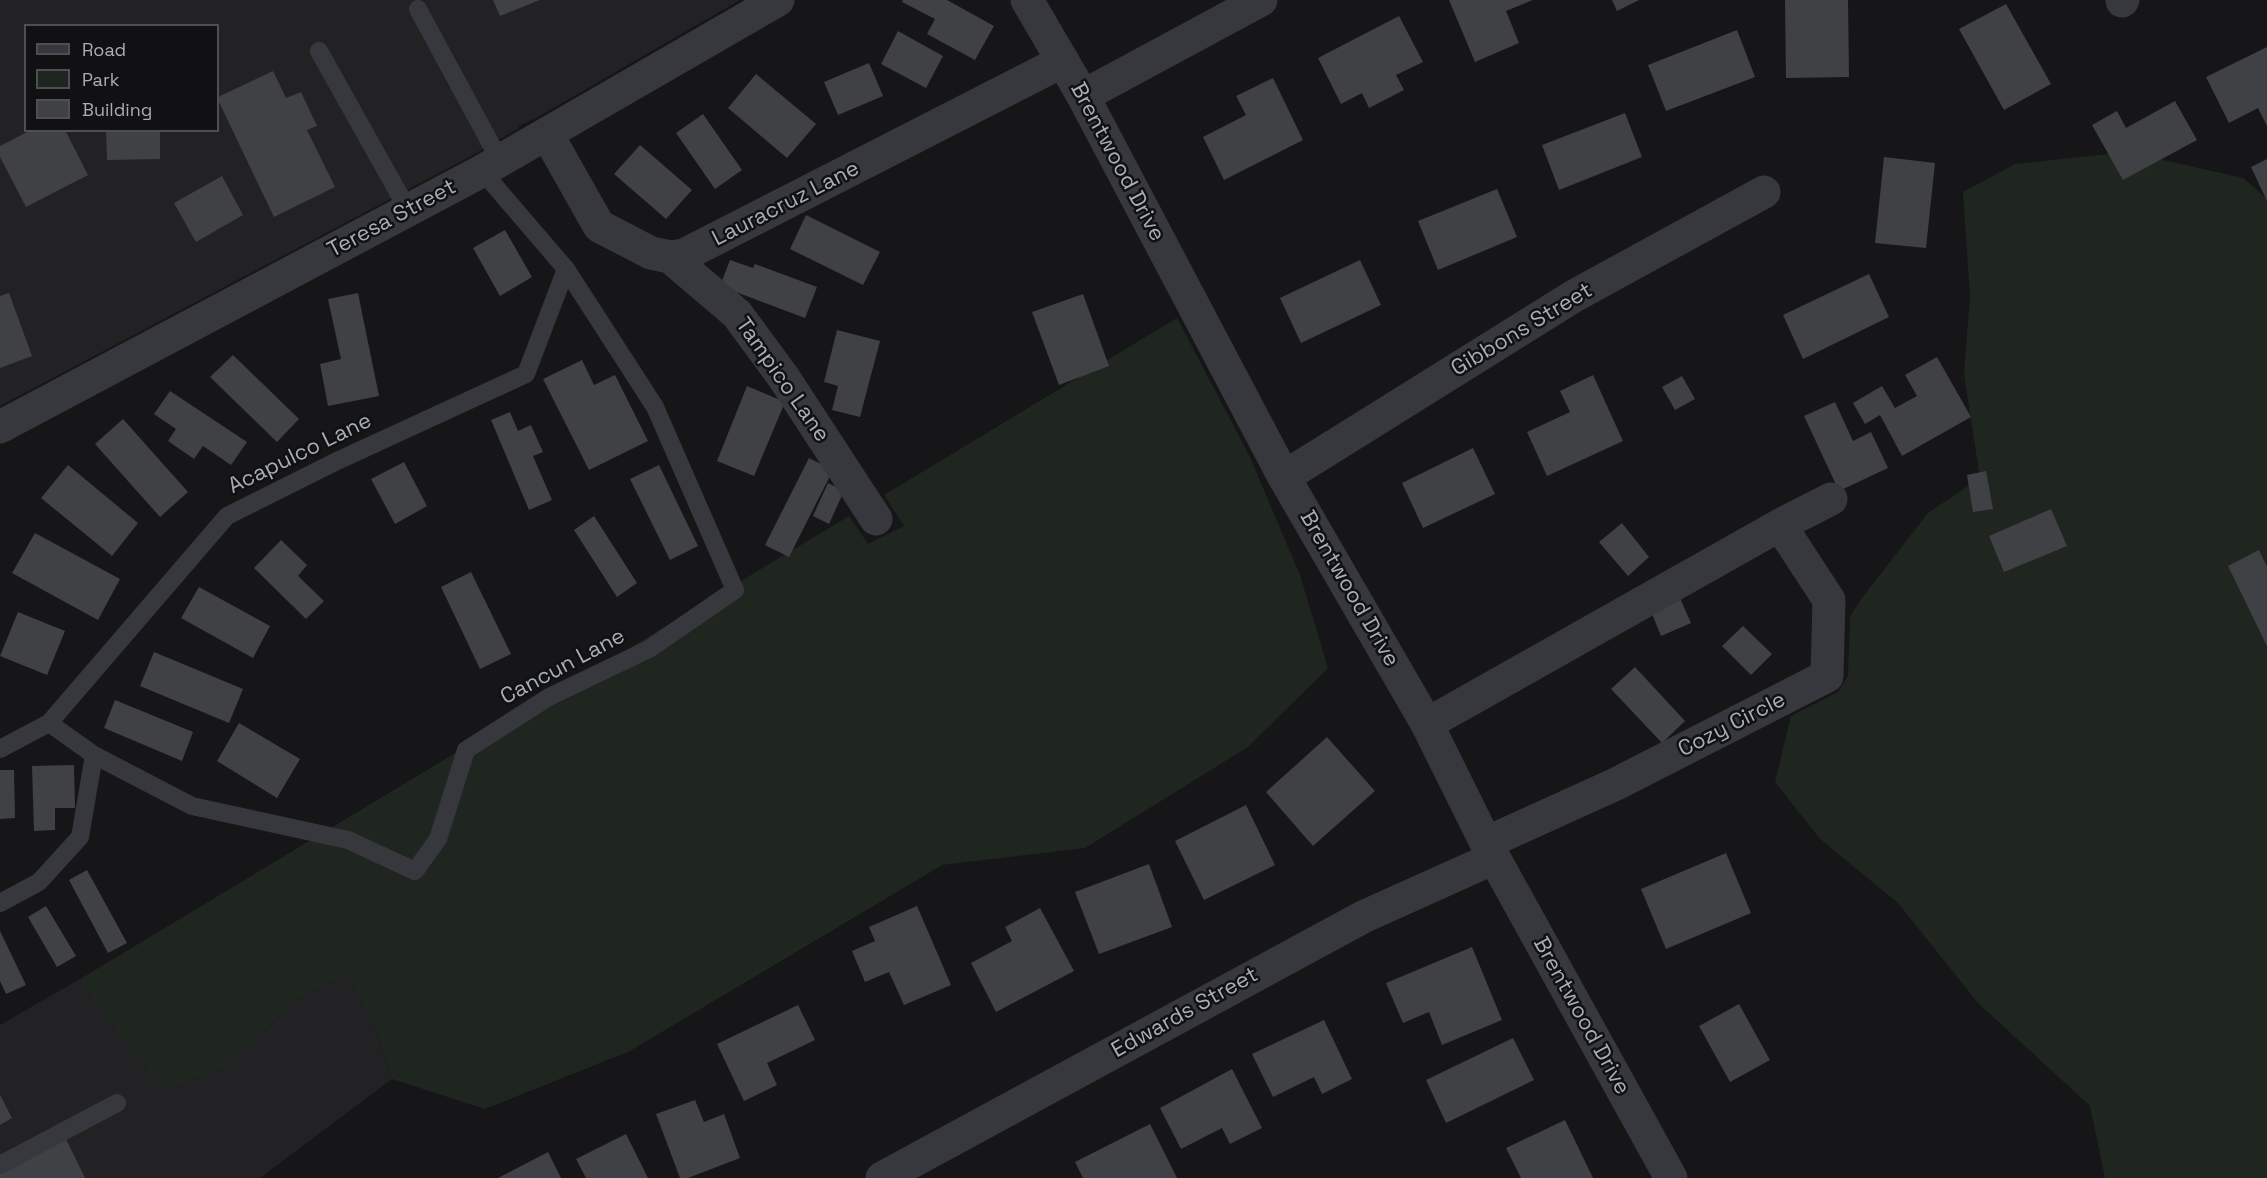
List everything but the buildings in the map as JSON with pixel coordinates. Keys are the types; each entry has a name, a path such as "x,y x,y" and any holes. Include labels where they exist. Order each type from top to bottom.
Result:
{"street":[{"name":"Teresa Street","path":"0,427 491,166 778,0"},
{"name":"Brentwood Drive","path":"1027,0 1083,96 1284,477 1427,724 1490,850 1671,1178"},
{"path":"1083,96 1261,0"},
{"name":"Lauracruz Lane","path":"670,257 684,255 721,237 1063,62"},
{"path":"547,134 599,226 651,253 670,257"},
{"name":"Gibbons Street","path":"1284,477 1574,296 1764,192"},
{"name":"Tampico Lane","path":"670,257 737,314 784,378 876,519"},
{"path":"1427,724 1780,525 1831,499"},
{"name":"Cozy Circle","path":"1490,850 1827,676 1829,600 1780,525"},
{"name":"Edwards Street","path":"882,1178 1490,850"}],"lane":[{"name":"Cancun Lane","path":"94,755 192,806 348,840 415,870 438,839 466,750 549,697 649,649 735,590 655,406 566,269 491,166 418,9"},
{"path":"319,51 408,210"},
{"name":"Acapulco Lane","path":"0,749 49,723 227,516 338,461 526,374 566,269"},
{"path":"0,903 39,882 80,837 94,755 49,723"},
{"path":"0,1165 117,1103"}],"shaded area":[{"path":"0,0 740,0 519,126 471,156 0,406"},
{"path":"345,973 372,1020 392,1079 260,1178 0,1178 0,1025 80,979 106,1018 165,1091 226,1066 295,1002"}],"green space":[{"path":"2128,152 2243,178 2267,199 2267,1178 2105,1178 2090,1106 1978,1003 1898,903 1820,839 1775,782 1791,716 1838,692 1848,676 1850,616 1862,598 1928,513 1980,478 1964,374 1970,297 1963,192 2015,164"},
{"path":"1177,318 1249,455 1300,575 1328,668 1248,747 1085,848 942,865 630,1051 485,1109 392,1079 372,1020 345,973 295,1002 226,1066 165,1091 106,1018 80,979 849,516 868,544 904,526 884,495"}]}
